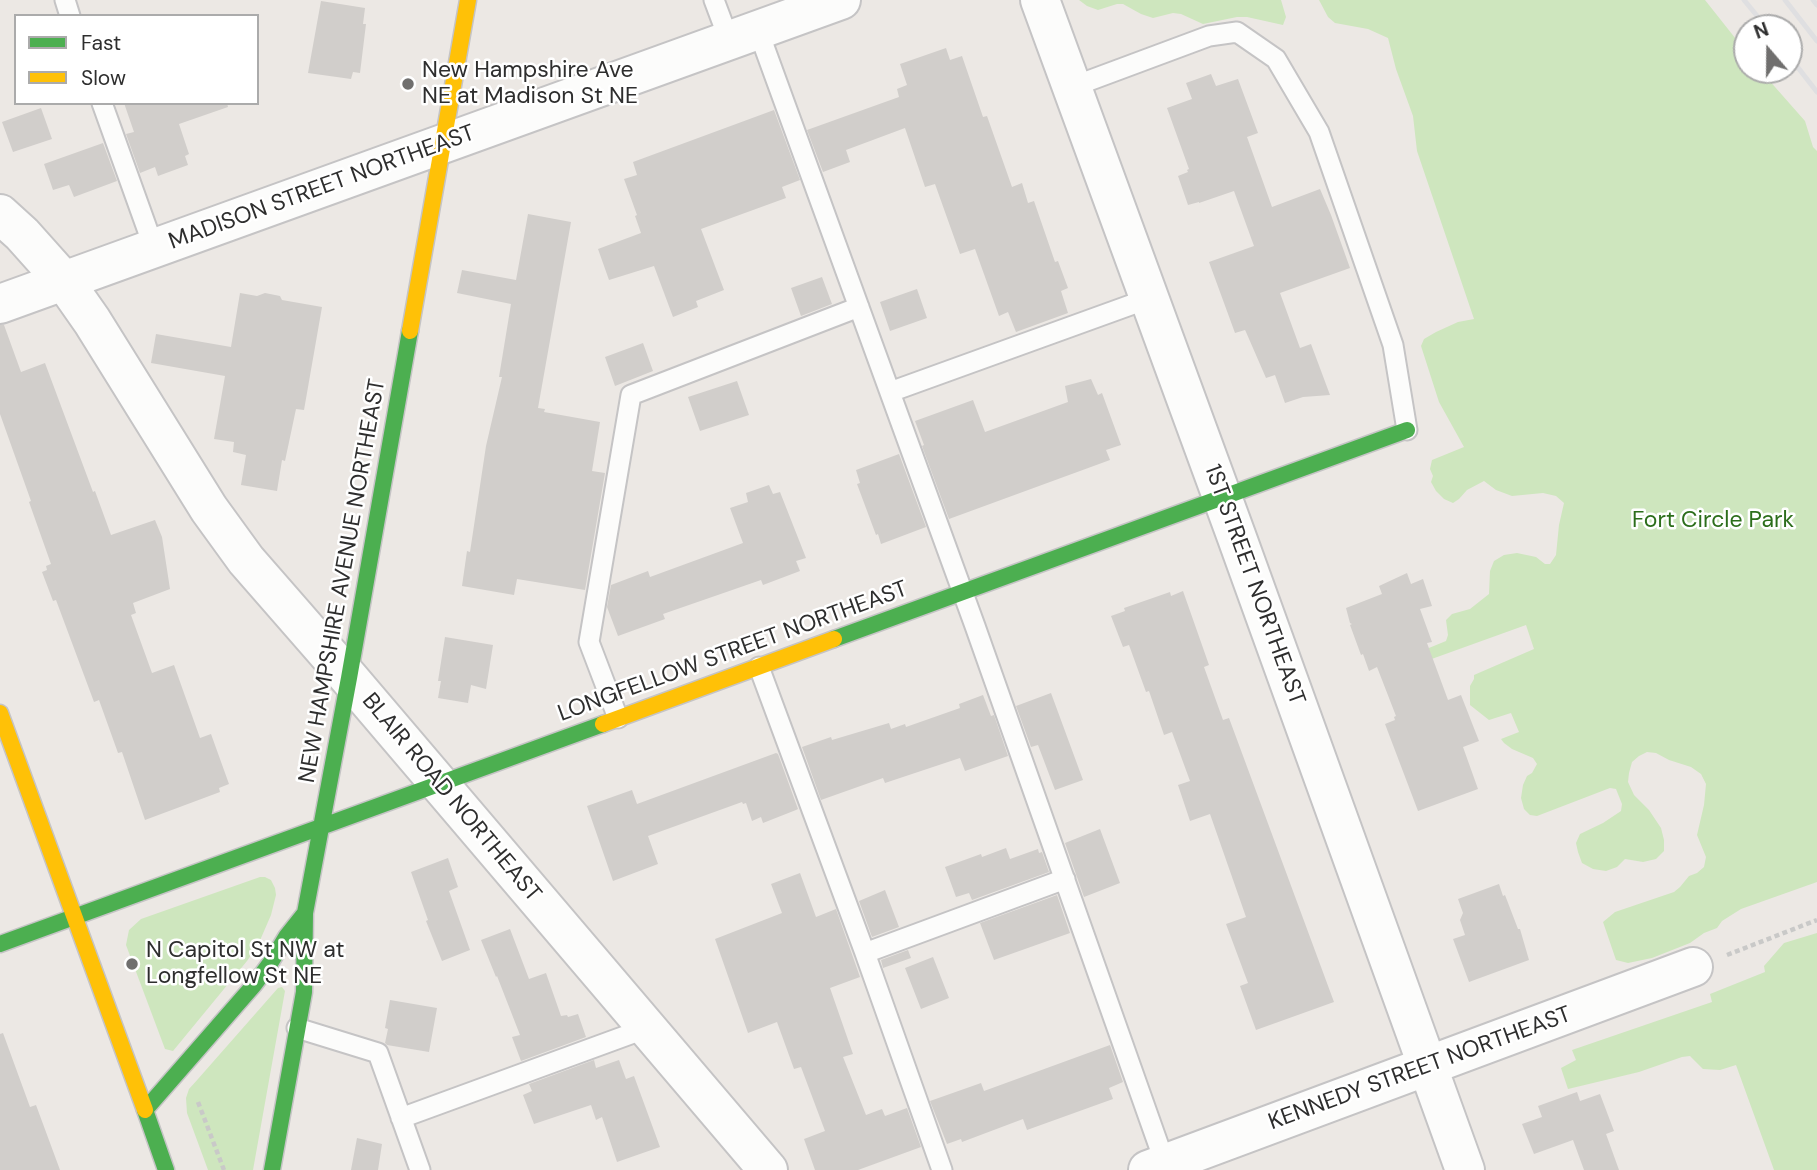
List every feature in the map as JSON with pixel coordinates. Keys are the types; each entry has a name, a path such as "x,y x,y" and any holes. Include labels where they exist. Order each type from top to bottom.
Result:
{"main road":[{"name":"NEW HAMPSHIRE AVENUE NORTHEAST","path":"272,1170 304,992 304,913 349,678 468,0"},
{"name":"LONGFELLOW STREET NORTHEAST","path":"0,944 1407,430"},
{"path":"0,713 166,1170"},
{"path":"145,1110 254,985 304,913"}],"street":[{"name":"MADISON STREET NORTHEAST","path":"0,304 841,0"},
{"name":"1ST STREET NORTHEAST","path":"1040,0 1465,1170"},
{"name":"BLAIR ROAD NORTHEAST","path":"0,214 64,281 92,321 209,509 246,560 768,1170"},
{"name":"KENNEDY STREET NORTHEAST","path":"1160,1168 1693,967"}],"lane":[{"path":"715,0 744,35 859,307 1065,879 1160,1168"},
{"path":"1072,87 1209,36 1237,32 1276,59 1319,132 1393,345 1407,430"},
{"path":"103,105 154,248"},
{"path":"890,392 1150,298"},
{"path":"618,718 589,642 631,395 859,307"},
{"path":"759,667 866,953 942,1170"},
{"path":"866,953 1065,879"},
{"path":"297,1028 378,1052 420,1170"},
{"path":"401,1118 647,1028"}],"path":[{"path":"1693,967 1817,920"},
{"path":"195,1094 224,1170"}],"green space":[{"path":"1079,0 1281,0 1286,17 1283,25 1247,17 1203,24 1173,13 1153,18 1123,4 1098,10"},
{"name":"Fort Circle Park","path":"1319,0 1705,0 1733,35 1733,84 1772,84 1805,121 1813,147 1817,151 1817,882 1741,909 1722,921 1717,928 1690,943 1652,958 1628,963 1616,960 1603,922 1615,912 1674,892 1689,876 1704,867 1706,857 1697,835 1706,784 1701,774 1691,767 1656,753 1647,752 1632,762 1628,782 1634,795 1649,810 1661,828 1664,851 1656,859 1643,862 1625,859 1617,867 1606,871 1593,869 1582,863 1576,843 1580,834 1621,811 1622,804 1616,789 1610,788 1537,816 1530,815 1524,809 1521,798 1527,776 1537,764 1533,758 1512,749 1501,739 1519,732 1511,713 1489,720 1470,705 1470,686 1474,675 1534,649 1526,625 1415,665 1424,650 1446,641 1446,620 1452,614 1470,609 1489,594 1490,571 1494,561 1504,555 1517,553 1536,557 1545,564 1550,564 1556,555 1564,503 1556,496 1543,493 1512,496 1496,490 1484,481 1467,490 1453,503 1444,499 1431,482 1432,460 1464,447 1439,402 1421,346 1424,339 1436,332 1458,322 1474,319 1417,151 1413,116 1388,38 1368,29 1335,23 1328,17"},
{"path":"260,877 271,880 276,895 258,945 173,1051 165,1049 126,945 129,930 141,919"},
{"path":"1817,933 1817,1170 1774,1170 1736,1065 1720,1070 1703,1069 1690,1056 1682,1057 1639,1072 1568,1089 1561,1068 1576,1060 1572,1050 1712,1002 1710,994 1765,972 1764,966 1784,943"},
{"path":"282,987 285,991 253,1170 208,1170 187,1113 186,1098 189,1089 278,988"}],"building":[{"path":"321,1 365,8 363,24 366,24 360,73 353,72 351,79 308,73"},
{"path":"946,48 950,60 962,56 983,117 987,116 1012,187 1022,183 1028,203 1034,201 1055,262 1058,261 1068,288 1061,291 1068,313 1016,332 1008,312 999,316 975,249 960,254 935,184 925,187 905,128 846,150 850,162 823,172 807,130 899,97 897,89 907,85 900,64"},
{"path":"1211,74 1216,86 1238,79 1258,133 1247,137 1272,207 1320,189 1331,215 1350,268 1280,293 1300,348 1311,344 1330,395 1303,397 1285,403 1275,375 1266,378 1245,330 1235,333 1209,262 1254,246 1234,191 1188,205 1178,176 1189,169 1167,108 1192,99 1186,83"},
{"path":"125,105 228,105 179,124 189,154 185,156 188,165 158,176 155,167 140,173 126,134 134,132"},
{"path":"41,108 52,139 13,152 2,122"},
{"path":"774,110 800,180 782,187 786,198 701,229 724,290 696,301 698,307 673,317 654,266 609,280 598,249 641,233 624,179 637,175 633,162"},
{"path":"103,143 117,181 74,197 69,185 53,190 44,164"},
{"path":"528,214 571,222 538,408 545,409 544,412 600,422 592,471 605,473 585,590 517,579 514,595 462,586 467,551 470,552 486,446 502,377 499,377 511,304 457,293 462,270 516,280"},
{"path":"822,277 832,304 801,316 791,288"},
{"path":"917,289 927,318 890,331 880,302"},
{"path":"240,293 257,296 265,293 280,296 282,300 322,307 304,410 296,409 285,461 282,460 277,491 241,485 246,455 233,452 234,442 214,439 225,376 151,363 156,334 231,347"},
{"path":"0,325 4,325 21,372 45,363 111,535 155,520 162,537 170,589 133,603 136,613 131,615 152,673 174,665 200,738 211,734 229,784 219,788 220,792 145,820 122,752 118,753 99,700 94,702 56,600 53,601 42,572 51,564 0,414"},
{"path":"643,343 653,371 615,386 605,357"},
{"path":"1091,379 1098,395 1102,393 1121,445 1106,450 1110,460 949,519 915,421 973,400 985,432 1068,402 1065,386"},
{"path":"737,381 749,415 700,431 688,397"},
{"path":"899,454 926,527 881,544 857,484 860,483 856,470"},
{"path":"769,485 773,494 780,492 806,558 796,561 800,571 763,585 761,580 663,614 665,619 618,636 607,607 611,585 648,571 650,577 743,543 730,508 748,502 746,493"},
{"path":"1407,573 1411,584 1423,579 1432,606 1420,609 1432,642 1427,643 1448,700 1461,695 1479,741 1463,747 1478,789 1418,811 1385,724 1395,720 1396,716 1377,667 1369,671 1363,654 1361,655 1346,608 1382,594 1379,586"},
{"path":"1183,591 1209,665 1204,667 1223,720 1229,718 1334,1002 1256,1030 1240,986 1248,983 1226,924 1246,917 1210,814 1190,821 1178,785 1190,781 1172,732 1164,735 1129,645 1123,647 1111,616 1125,611 1124,608 1170,592 1171,596"},
{"path":"445,637 493,645 486,689 471,685 468,703 438,698"},
{"path":"1051,693 1083,780 1055,790 1038,745 1031,747 1016,706"},
{"path":"983,695 991,716 994,715 1008,756 965,771 960,758 885,783 883,778 821,800 802,747 889,723 891,729 905,724 906,727 960,708 959,704"},
{"path":"776,753 798,809 763,823 761,817 752,821 746,803 742,802 648,836 658,864 613,881 587,806 632,790 637,804"},
{"path":"1100,829 1120,883 1084,897 1065,843"},
{"path":"1006,848 1010,859 1038,849 1039,853 1042,852 1049,872 972,900 969,893 956,897 945,867"},
{"path":"448,858 458,887 449,891 470,950 442,961 411,872"},
{"path":"800,873 816,917 836,909 860,977 830,988 853,1054 843,1057 866,1115 882,1109 885,1116 907,1108 921,1147 858,1170 815,1170 804,1139 825,1131 801,1067 794,1069 777,1022 748,1033 715,939 782,913 771,884"},
{"path":"1499,884 1520,929 1529,960 1469,982 1453,939 1465,935 1460,920 1463,913 1458,899"},
{"path":"885,890 899,927 872,937 859,901"},
{"path":"1057,895 1070,933 994,960 980,923"},
{"path":"510,929 529,979 546,973 561,1016 578,1014 586,1037 521,1061 512,1037 520,1035 481,940"},
{"path":"908,950 911,958 883,968 881,960"},
{"path":"933,957 949,998 921,1009 905,968"},
{"path":"390,1000 437,1008 429,1052 385,1043"},
{"path":"3,1033 30,1107 36,1105 60,1170 0,1170 0,1034"},
{"path":"1110,1045 1123,1082 1109,1088 1113,1099 1027,1130 1023,1119 962,1142 961,1139 947,1144 930,1101 981,1083 984,1091"},
{"path":"594,1060 596,1068 619,1060 626,1079 634,1076 660,1147 617,1162 602,1117 596,1120 591,1105 534,1124 523,1095 532,1091 529,1084"},
{"path":"1577,1092 1580,1101 1600,1094 1614,1131 1606,1134 1619,1170 1584,1170 1573,1140 1534,1154 1522,1124 1542,1117 1538,1106"},
{"path":"357,1138 382,1144 378,1170 351,1170"}],"railway":[{"path":"1744,0 1756,14"},
{"path":"1785,0 1817,41"},
{"path":"1813,0 1817,5"},
{"path":"1803,74 1817,92"}],"traffic: fast":[{"path":"272,1170 304,992 305,913 410,331"},
{"path":"834,639 1407,430"},
{"path":"0,944 603,724"},
{"path":"166,1170 145,1110 254,985 305,913"}],"traffic: slow":[{"path":"410,331 468,0"},
{"path":"603,724 834,639"},
{"path":"0,713 145,1110"}],"place":[{"name":"New Hampshire Ave NE at Madison St NE","path":"408,84"},
{"name":"N Capitol St NW at Longfellow St NE","path":"132,964"}]}
